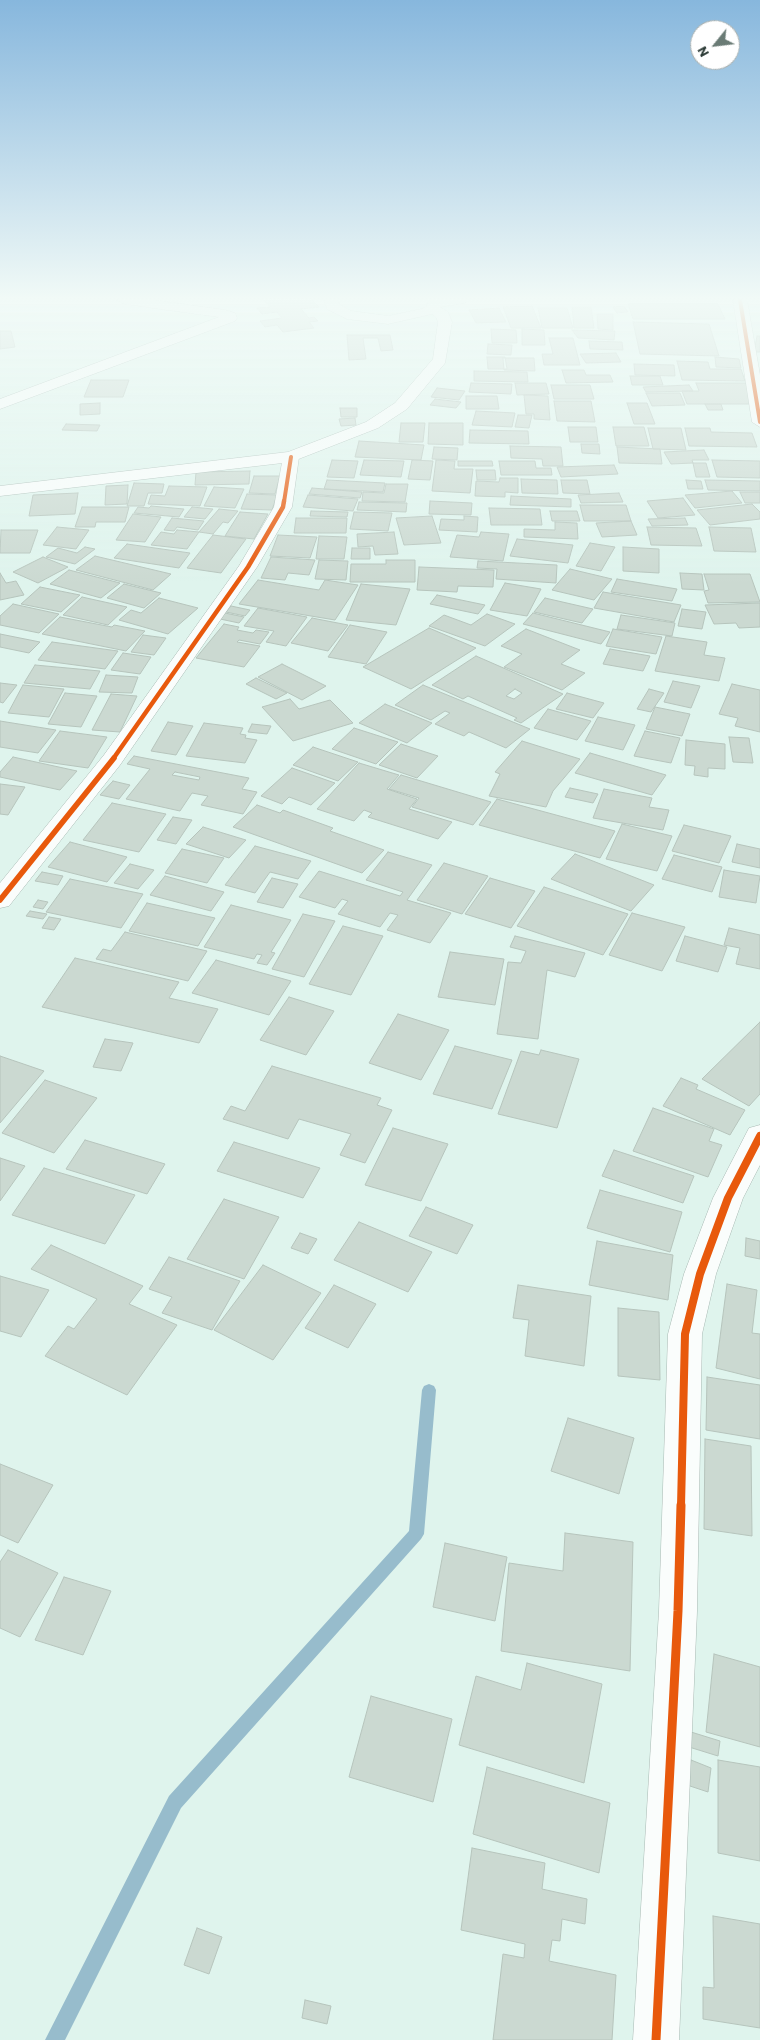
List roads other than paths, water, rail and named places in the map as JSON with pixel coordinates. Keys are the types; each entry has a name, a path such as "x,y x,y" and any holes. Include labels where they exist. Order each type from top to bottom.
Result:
{"street":[{"path":"0,404 24,395"},
{"path":"0,491 290,457 372,425 401,406 410,395"},
{"path":"756,395 760,422"},
{"path":"0,900 112,760 248,567 283,507 290,457"},
{"path":"656,2040 678,1611 685,1334 700,1274 728,1198 760,1136"}],"waterway":[{"path":"55,2040 175,1802 416,1534 429,1390"}]}
